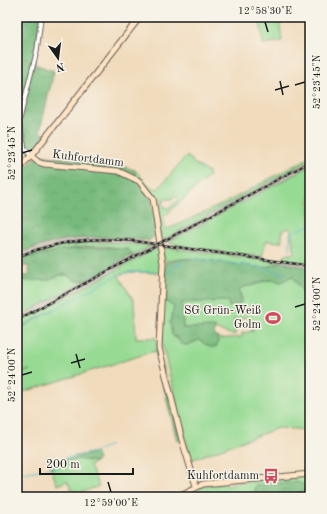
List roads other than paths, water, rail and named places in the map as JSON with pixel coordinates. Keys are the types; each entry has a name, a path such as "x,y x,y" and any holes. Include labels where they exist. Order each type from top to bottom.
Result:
{"street":[{"path":"31,156 24,146 19,122 37,50 41,17"},
{"path":"17,170 31,156 140,17"},
{"name":"Kuhfortdamm","path":"31,156 38,162 44,164 107,169 127,173 142,183 153,199 163,263 159,348 182,440 196,486"},
{"path":"177,497 196,486 310,474"}],"waterway":[{"path":"290,250 290,233 310,225"},
{"path":"191,258 264,268 281,274 286,272"},
{"path":"170,273 172,267 182,263"},
{"path":"17,330 118,275 130,272 154,272"},
{"path":"17,474 57,467 62,459 95,452 110,445"}],"railway":[{"path":"17,320 310,162"},
{"path":"17,257 46,247 74,241 104,239 134,241 310,266"}],"place":[{"name":"SG Grün-Weiß Golm","path":"273,318"},
{"name":"Kuhfortdamm","path":"271,476"}]}
